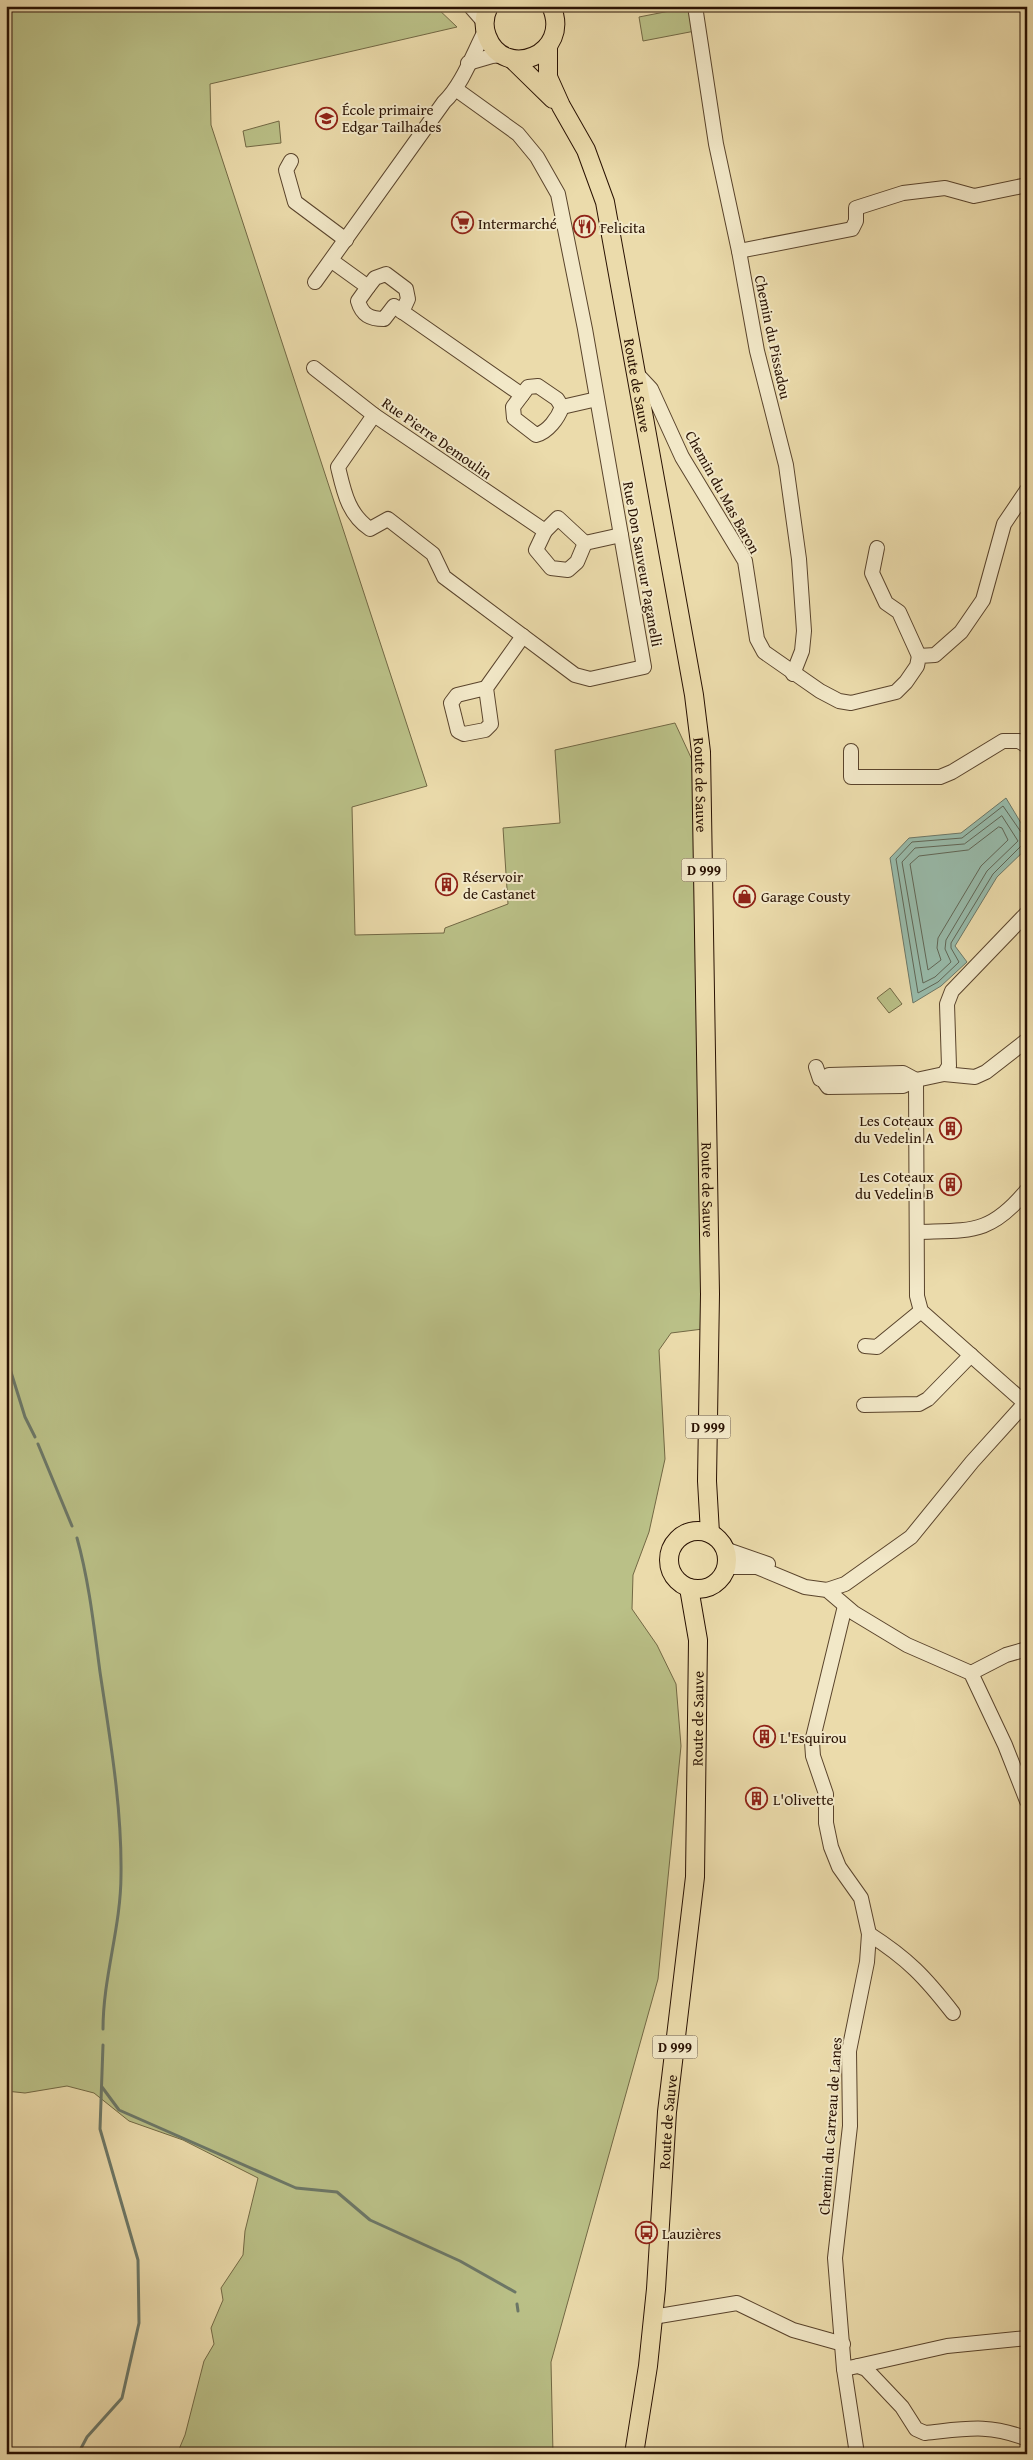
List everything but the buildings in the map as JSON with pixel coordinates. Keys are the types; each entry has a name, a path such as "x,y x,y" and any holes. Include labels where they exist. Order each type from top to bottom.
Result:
{"main road":[{"name":"Route de Sauve","path":"551,6 556,25 554,36 548,46 548,77 561,106 586,150 605,202 693,686 701,752 710,1294 706,1481 710,1533"},
{"name":"Route de Sauve","path":"486,20 492,45 508,57 561,106"},
{"path":"508,57 532,58 548,46"},
{"name":"Route de Sauve","path":"691,1530 706,1481"},
{"path":"691,1530 710,1533 722,1543 726,1558 724,1574 713,1585 697,1589 689,1588 674,1577 668,1558 675,1540 691,1530"},
{"name":"Route de Sauve","path":"634,2454 648,2366 667,2112 695,1877 698,1640 703,1604 713,1585"},
{"name":"Route de Sauve","path":"689,1588 698,1640"}],"street":[{"path":"315,282 332,261 444,102 461,93 468,63 486,20 470,6"},
{"name":"Chemin du Pissadou","path":"695,6 716,144 739,251 757,351 786,465 799,559 804,631 802,650 793,674"},
{"path":"468,63 492,56 508,57"},
{"name":"Rue Don Sauveur Paganelli","path":"374,415 338,467 347,502 359,521 370,529 388,519 433,554 444,577 575,674 590,680 644,666 598,399 558,194 537,157 518,134 461,93"},
{"path":"291,161 286,170 295,202 346,240"},
{"path":"739,251 852,228 856,221 856,208 903,193 945,188 974,196 1027,186"},
{"path":"332,261 368,287"},
{"path":"402,312 408,299 406,289 386,274 375,278 358,301 361,310 372,319 384,319 394,306 402,312 522,395"},
{"name":"Rue Pierre Demoulin","path":"314,368 374,415 545,531"},
{"name":"Chemin du Mas Baron","path":"637,374 651,388 682,457 745,561 757,639 764,652 793,674 839,701 851,703 896,692 917,666 919,656"},
{"path":"538,386 557,399 562,407 560,414 544,434 536,435 514,418 513,407 522,395 528,388 538,386"},
{"path":"562,407 598,399"},
{"path":"877,548 872,574 886,603 899,612 919,656 935,655 961,632 983,600 1004,524 1027,490"},
{"path":"558,518 585,543 577,562 568,570 551,568 536,550 545,531 558,518"},
{"path":"585,543 621,535"},
{"path":"486,688 523,636"},
{"path":"851,751 851,777 940,777 952,772 1003,741 1019,741 1027,746"},
{"path":"944,1074 949,1066 947,1004 952,991 1027,913"},
{"path":"816,1067 820,1079 828,1087 904,1086 916,1080 944,1074 975,1077 986,1072 1027,1040"},
{"path":"726,1558 757,1567 805,1586 827,1590 844,1584 911,1536 972,1462 1026,1402 921,1311 918,1296 916,1080"},
{"path":"917,1232 986,1226 1000,1219 1027,1190"},
{"path":"865,1346 877,1347 921,1311"},
{"path":"864,1405 919,1404 928,1398 970,1355"},
{"path":"827,1590 846,1606 907,1645 970,1673 1005,1745 1027,1802"},
{"name":"Chemin du Carreau de Lanes","path":"846,1606 812,1742 813,1756 826,1794 826,1823 831,1846 839,1867 861,1898 869,1934 867,1962 849,2052 850,2126 835,2258 843,2344 851,2368 857,2454"},
{"path":"970,1673 1006,1655 1027,1649"},
{"path":"869,1934 899,1954 924,1977 953,2013"},
{"path":"653,2317 737,2303 793,2330 843,2344"},
{"path":"851,2368 947,2346 1027,2338"},
{"path":"851,2368 866,2369 881,2383 902,2406 916,2430 925,2433 981,2427 1006,2430 1027,2439"}],"green space":[{"path":"6,6 435,6 457,27 210,84 211,125 427,786 352,807 355,935 444,933 445,928 508,904 503,828 560,823 555,750 675,723 694,764 703,1329 671,1333 659,1350 665,1459 649,1532 633,1575 632,1609 657,1645 676,1684 681,1746 658,1979 551,2362 553,2454 177,2454 185,2435 204,2361 214,2344 211,2328 223,2300 221,2288 243,2255 245,2231 258,2178 183,2140 129,2121 94,2093 67,2086 25,2093 6,2091"},
{"path":"690,7 695,31 643,41 639,17"},
{"path":"279,121 281,143 246,147 243,131"},
{"path":"890,988 902,1004 889,1013 877,998"}],"water":[{"path":"1006,798 1027,833 1027,848 997,877 955,946 967,962 941,986 913,1003 890,858 909,838 961,833"}],"waterway":[{"path":"6,1356 25,1417 35,1437"},
{"path":"38,1444 72,1526"},
{"path":"77,1538 91,1604 120,1824 120,1894 106,1990 103,2029"},
{"path":"78,2454 87,2437 122,2398 139,2323 138,2260 100,2129 103,2045"},
{"path":"102,2087 119,2110 296,2188 337,2192 370,2220 460,2261 515,2292"},
{"path":"517,2304 518,2311"}],"place":[{"name":"École primaire Edgar Tailhades","path":"326,118"},
{"name":"Intermarché","path":"462,223"},
{"name":"Felicita","path":"584,227"},
{"name":"Réservoir de Castanet","path":"447,885"},
{"name":"Garage Cousty","path":"745,896"},
{"name":"Les Coteaux du Vedelin A","path":"950,1129"},
{"name":"Les Coteaux du Vedelin B","path":"950,1185"},
{"name":"L'Esquirou","path":"764,1737"},
{"name":"L'Olivette","path":"757,1799"},
{"name":"Lauzières","path":"646,2233"}]}
